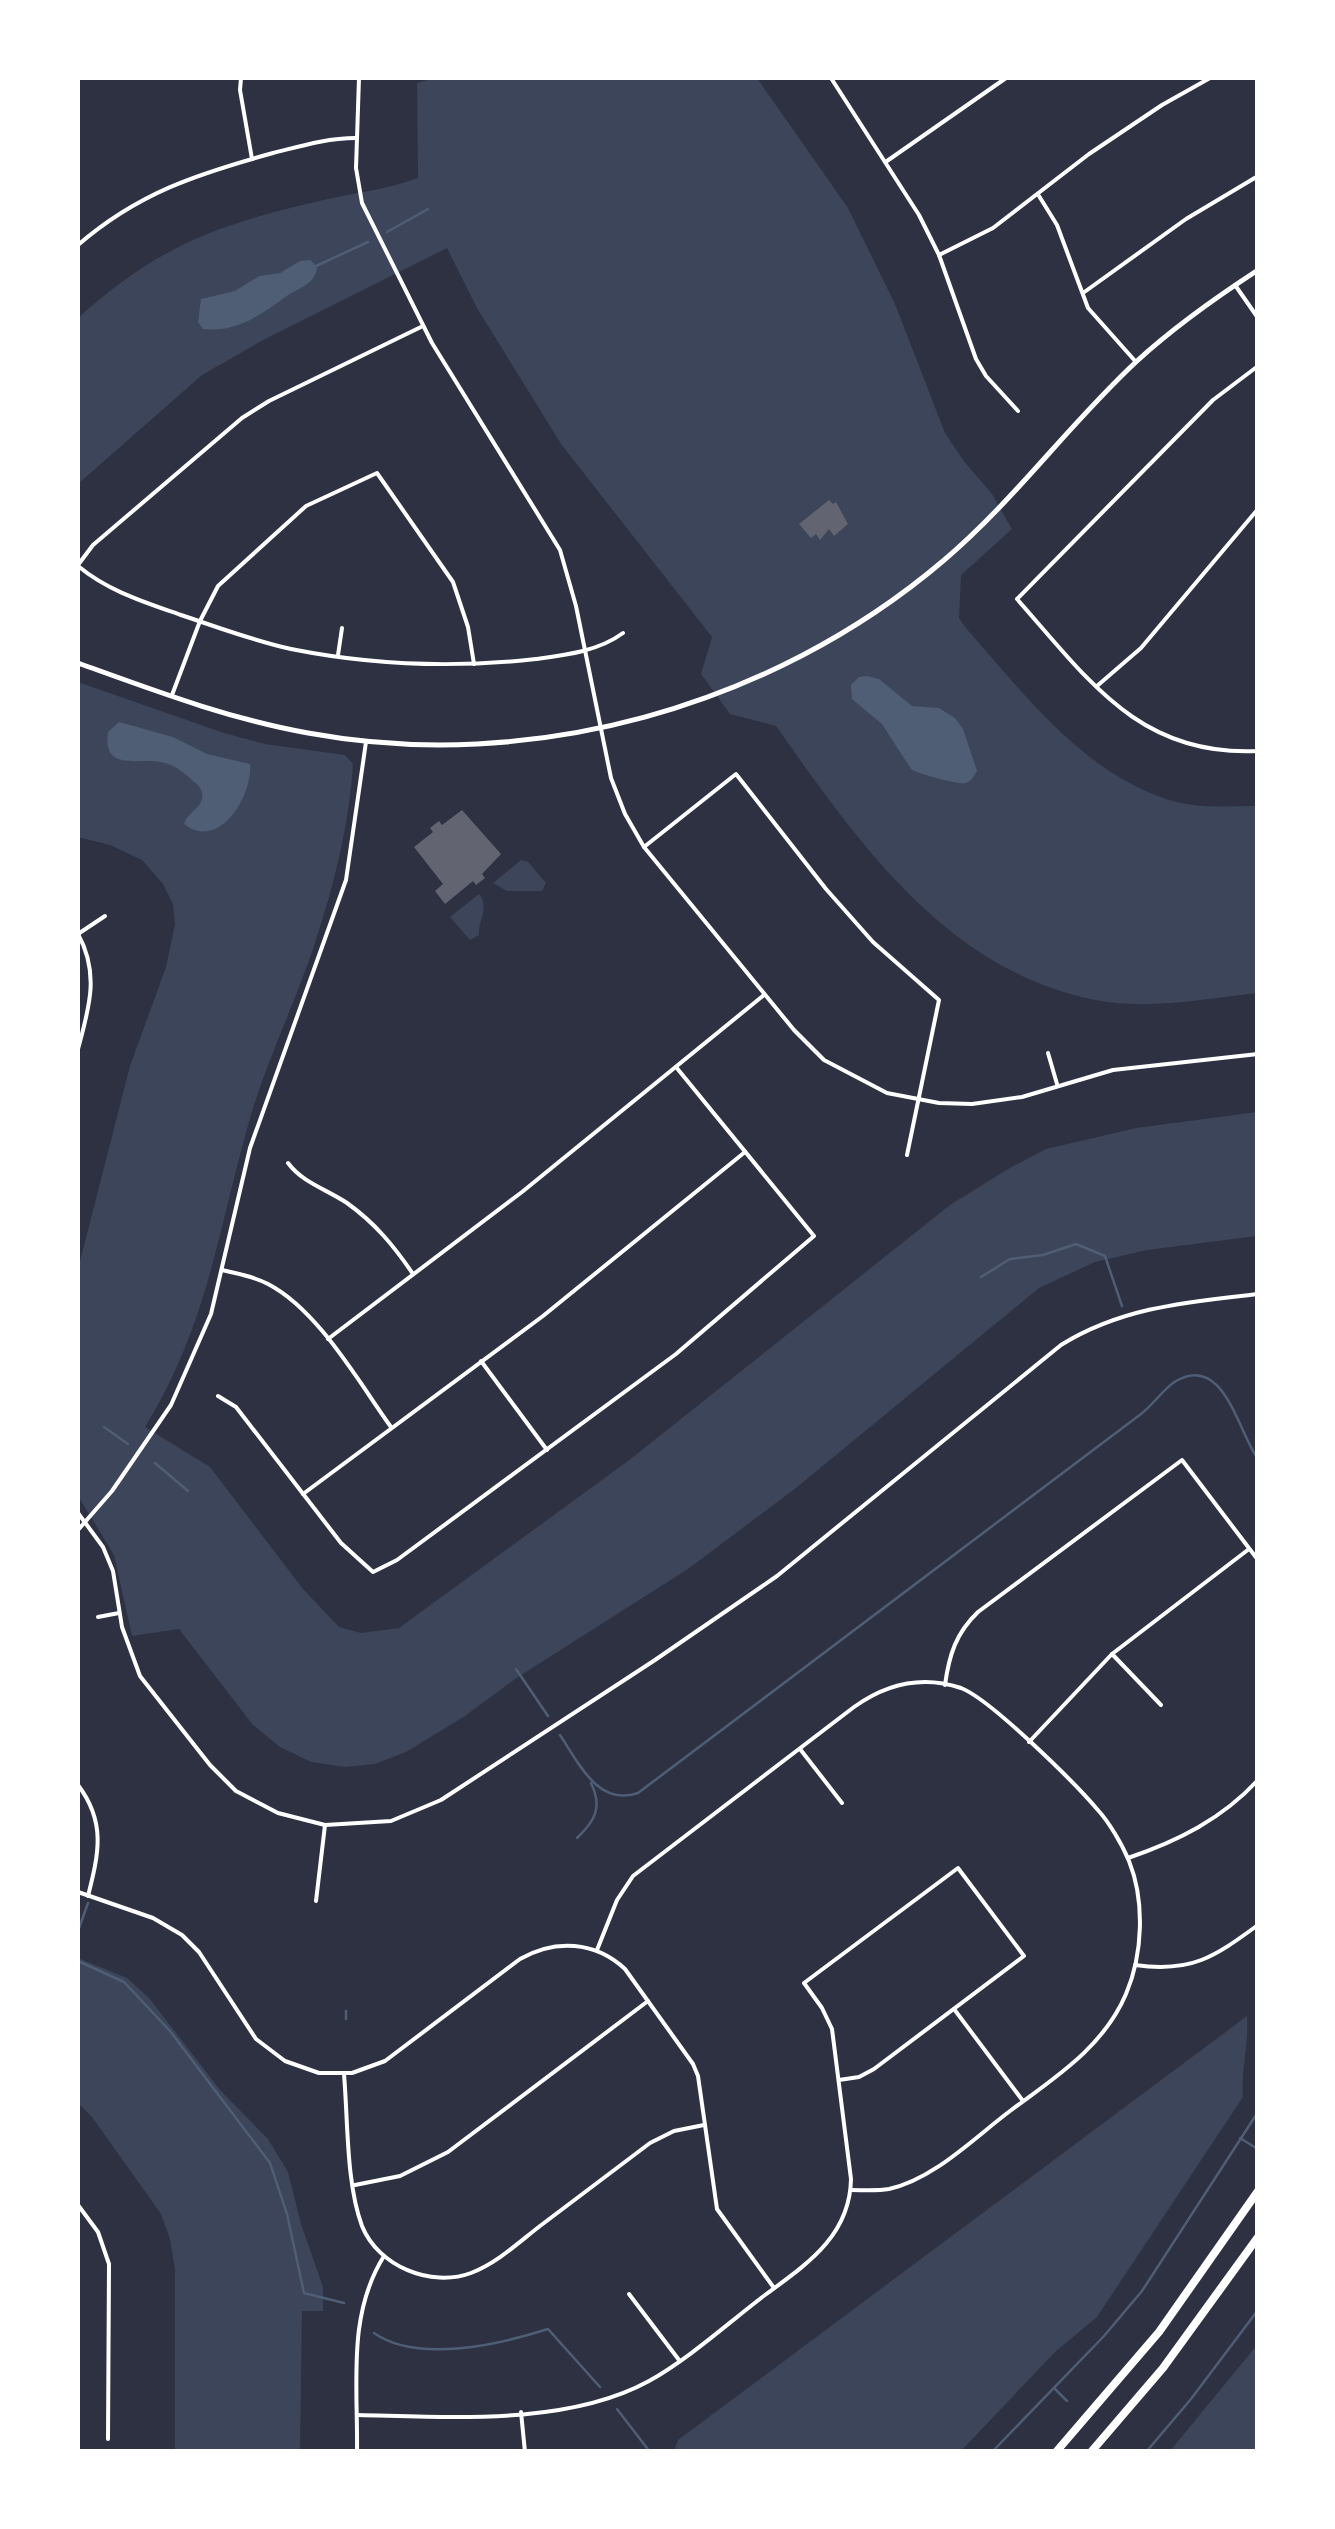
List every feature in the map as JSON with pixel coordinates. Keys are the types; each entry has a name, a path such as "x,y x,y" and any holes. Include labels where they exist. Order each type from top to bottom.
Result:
{"highway":[{"path":"1056,2452 1180,2305 1258,2191"},
{"path":"1091,2452 1172,2356 1258,2237"}],"street":[{"path":"241,78 252,159"},
{"path":"359,78 356,168 362,202 424,326 488,438 560,550 618,796 644,847 764,995 824,1060 887,1093 918,1099 972,1104 1022,1096 1113,1070 1258,1054"},
{"path":"831,78 886,161 938,255 976,359 1018,411"},
{"path":"886,161 1006,78"},
{"path":"938,255 993,228 1089,154 1210,78"},
{"path":"78,246 118,212 156,190 329,138 356,138"},
{"path":"1083,293 1186,220 1258,176"},
{"path":"1038,196 1057,225 1088,308 1136,362"},
{"path":"78,663 278,727 366,741 474,745 601,728 718,693 801,656 878,611 944,561 1136,362 1176,328 1258,270"},
{"path":"1235,285 1258,318"},
{"path":"424,326 242,418 82,555 78,566 96,581 126,596 200,622 291,649 388,662 474,664 550,657 610,643 623,633"},
{"path":"1258,366 1213,400 1017,599 1113,706 1162,736 1185,745 1225,753 1258,751"},
{"path":"172,695 218,586 306,506 376,473 452,582 468,626 474,664"},
{"path":"1096,687 1141,648 1258,508"},
{"path":"338,654 342,628"},
{"path":"78,1530 136,1458 170,1405 211,1314 250,1148 346,880 366,741"},
{"path":"644,847 736,774 826,889 900,968 938,1000 907,1155"},
{"path":"78,1049 93,987 88,958 78,934 104,916"},
{"path":"328,1339 522,1192 764,995"},
{"path":"1048,1053 1057,1084"},
{"path":"218,1396 236,1407 341,1543 373,1572 398,1560 676,1354 814,1236 676,1066"},
{"path":"303,1494 574,1291 745,1152"},
{"path":"288,1162 300,1178 321,1187 369,1220 394,1245 413,1274"},
{"path":"222,1270 252,1276 272,1286 328,1339 391,1427"},
{"path":"78,1513 113,1571 119,1613 140,1676 210,1765 236,1790 278,1814 325,1825 353,1826 410,1815 441,1800 562,1721 776,1576 1061,1345 1089,1328 1156,1307 1258,1294"},
{"path":"481,1361 547,1450"},
{"path":"946,1684 949,1654 964,1626 978,1612 1182,1460 1258,1560"},
{"path":"1028,1742 1112,1654 1249,1549"},
{"path":"98,1617 119,1613"},
{"path":"1112,1654 1161,1704"},
{"path":"596,1950 617,1900 633,1876 882,1690 914,1682 964,1689 984,1702 1100,1810 1128,1858 1140,1918 1136,1965 1121,2005 1098,2040 1080,2058 920,2177 888,2189 850,2190"},
{"path":"800,1748 842,1803"},
{"path":"1128,1858 1192,1832 1240,1800 1258,1780"},
{"path":"78,1785 90,1803 99,1830 99,1853 88,1896"},
{"path":"316,1901 325,1825"},
{"path":"358,2415 446,2417 574,2407 602,2401 653,2379 826,2246 842,2220 850,2190 832,2029 804,1983 958,1868 1024,1956 874,2069 859,2077 839,2080"},
{"path":"78,1892 153,1918 182,1935 206,1962 256,2039 276,2056 304,2070 344,2074 385,2061 532,1952 564,1944 596,1950 625,1969 693,2064 717,2209 774,2288"},
{"path":"1136,1965 1173,1968 1195,1964 1218,1953 1258,1924"},
{"path":"354,2186 400,2176 448,2152 648,2001"},
{"path":"954,2010 1023,2101"},
{"path":"344,2074 354,2186 362,2225 384,2256 399,2266 435,2278 454,2278 497,2260 650,2143 674,2131 704,2125"},
{"path":"78,2205 98,2232 109,2264 108,2438"},
{"path":"358,2452 360,2306 367,2284 384,2256"},
{"path":"629,2294 679,2360"},
{"path":"521,2412 525,2452"}],"shaded area":[{"path":"433,78 757,78 848,208 895,304 945,433 992,494 1012,529 961,575 959,618 965,627 1031,702 1106,769 1135,786 1177,802 1257,806 1257,993 1153,1004 1090,999 1038,983 991,959 948,929 909,894 839,813 776,726 730,714 701,674 712,637 561,444 477,308 447,248 202,375 78,484 78,318 162,256 219,230 282,210 418,178 417,83"},
{"path":"310,260 317,266 310,282 257,316 215,330 203,329 198,322 201,299 235,291 259,276 280,273 300,261"},
{"path":"859,677 879,679 912,706 939,708 955,718 963,729 977,771 971,780 955,782 911,769 882,724 852,699 851,685"},
{"path":"78,682 224,733 265,744 345,755 353,764 344,834 320,926 254,1105 199,1308 185,1348 145,1427 210,1467 303,1589 339,1627 361,1633 399,1628 628,1461 950,1205 1046,1149 1136,1128 1257,1112 1257,1236 1147,1250 1095,1262 1039,1288 796,1488 688,1569 515,1679 465,1716 406,1752 375,1764 345,1767 311,1762 280,1747 253,1725 179,1629 132,1636 114,1555 78,1496 78,1269 130,1066 166,967 175,924 173,904 163,884 142,860 110,845 78,837"},
{"path":"119,722 173,737 207,754 250,764 246,790 232,816 210,831 197,831 184,824 200,803 200,788 169,764 125,761 111,754 108,732"},
{"path":"521,860 528,862 546,883 542,891 507,891 493,883"},
{"path":"479,894 484,909 479,935 470,940 450,917"},
{"path":"78,1958 127,1978 149,1998 220,2090 268,2139 288,2172 323,2287 323,2311 302,2311 300,2451 175,2451 175,2270 170,2239 161,2214 78,2103"},
{"path":"1247,2016 1243,2097 1097,2317 1055,2352 961,2451 674,2451 678,2440"},
{"path":"1257,2345 1257,2451 1170,2451"}],"building":[{"path":"829,500 836,502 848,524 834,536 829,529 820,540 816,534 811,538 799,524"},
{"path":"462,810 501,854 482,874 485,878 476,885 473,881 445,904 435,891 443,884 414,847 433,832 430,828 439,821 442,825"}],"waterway":[{"path":"387,232 428,209"},
{"path":"316,266 368,242"},
{"path":"981,1277 1010,1259 1043,1255 1076,1244 1105,1256 1122,1306"},
{"path":"560,1735 600,1788 624,1796 638,1793 1141,1414 1176,1381 1192,1375 1218,1386 1258,1459"},
{"path":"104,1427 128,1444"},
{"path":"155,1463 188,1491"},
{"path":"516,1669 548,1716"},
{"path":"577,1838 597,1806 591,1783"},
{"path":"78,1931 88,1903"},
{"path":"78,1961 124,1982 170,2031 270,2163 287,2214 304,2293 344,2303"},
{"path":"346,2011 346,2019"},
{"path":"992,2452 1142,2291 1258,2112"},
{"path":"1240,2138 1256,2148"},
{"path":"1146,2452 1258,2310"},
{"path":"374,2333 413,2348 436,2349 484,2345 548,2329 600,2387"},
{"path":"1054,2388 1067,2401"},
{"path":"617,2409 650,2452"}]}
